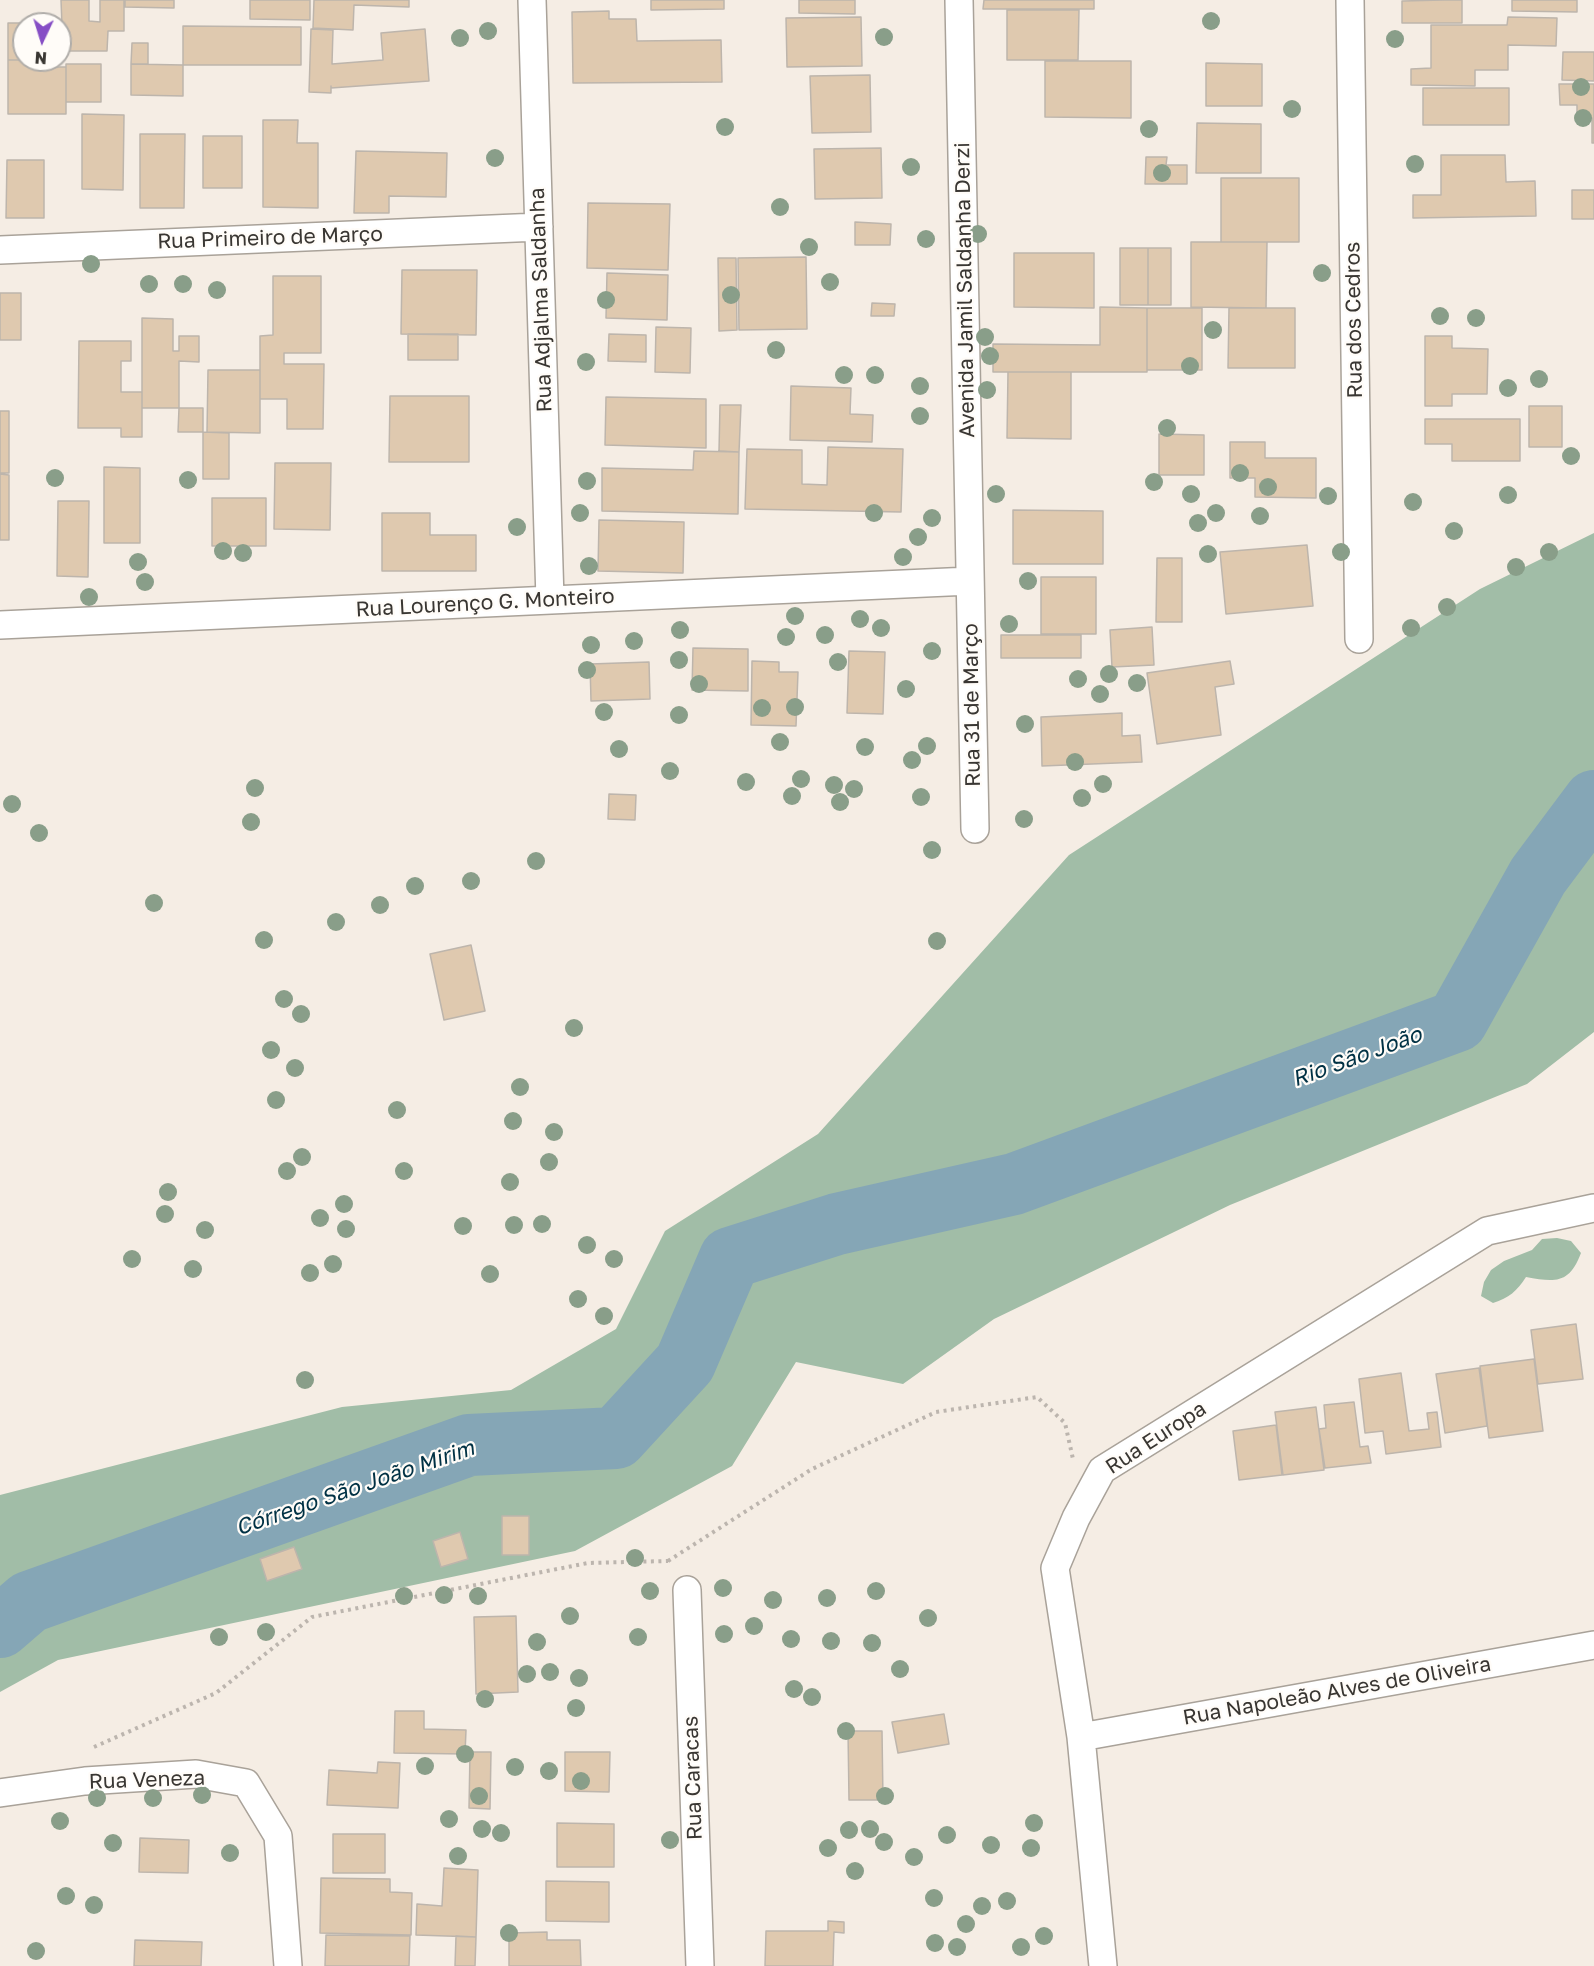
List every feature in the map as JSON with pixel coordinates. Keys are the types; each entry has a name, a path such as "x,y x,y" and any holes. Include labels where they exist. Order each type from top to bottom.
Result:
{"street":[{"name":"Rua Adjalma Saldanha","path":"532,0 550,600"},
{"name":"Avenida Jamil Saldanha Derzi","path":"959,0 970,581"},
{"name":"Rua dos Cedros","path":"1350,0 1359,639"},
{"name":"Rua Primeiro de Março","path":"0,250 539,227"},
{"name":"Rua Lourenço G. Monteiro","path":"0,625 970,581"},
{"name":"Rua 31 de Março","path":"970,581 975,829"},
{"name":"Rua Europa","path":"1103,1966 1080,1737 1055,1568 1082,1506 1102,1470 1487,1231 1594,1208"},
{"name":"Rua Caracas","path":"687,1590 700,1966"},
{"name":"Rua Napoleão Alves de Oliveira","path":"1080,1737 1594,1645"},
{"name":"Rua Veneza","path":"0,1793 85,1781 196,1774 246,1783 278,1836 288,1966"}],"path":[{"path":"87,1750 216,1693 312,1617 588,1563 668,1561 812,1469 936,1412 1037,1397 1065,1423 1082,1506"},
{"path":"668,1561 687,1590"}],"green space":[{"path":"1594,533 1594,1032 1527,1084 1230,1205 994,1319 903,1384 796,1362 732,1466 575,1551 58,1660 0,1692 0,1495 342,1407 511,1390 616,1329 665,1231 818,1134 1069,855 1480,589"},
{"path":"1557,1238 1571,1241 1581,1253 1566,1276 1553,1280 1526,1277 1512,1293 1493,1303 1481,1296 1484,1282 1491,1270 1504,1261 1532,1250 1542,1239"}],"building":[{"path":"61,0 89,0 89,21 100,22 100,0 124,0 124,31 108,31 107,51 72,51 72,12 61,12"},
{"path":"125,0 174,0 174,8 125,7"},
{"path":"250,0 310,0 310,20 250,19"},
{"path":"314,0 409,0 409,7 354,5 353,30 313,28"},
{"path":"651,0 724,0 724,9 651,10"},
{"path":"799,0 855,0 855,14 799,13"},
{"path":"984,0 1094,0 1094,9 983,9"},
{"path":"1462,0 1462,23 1402,23 1402,1"},
{"path":"1512,0 1577,0 1577,12 1512,11"},
{"path":"1007,10 1079,10 1078,60 1007,60"},
{"path":"609,11 609,19 636,19 637,41 721,40 722,82 573,83 572,12"},
{"path":"861,17 862,66 787,67 786,18"},
{"path":"1508,17 1557,18 1556,46 1508,45 1508,70 1475,70 1475,86 1411,85 1411,69 1431,68 1431,25 1507,25"},
{"path":"8,23 12,23 12,60 8,60"},
{"path":"183,26 301,27 301,65 183,65"},
{"path":"311,29 333,30 332,64 383,60 381,33 425,29 429,81 331,88 331,93 309,92"},
{"path":"132,43 148,43 148,64 131,64"},
{"path":"1563,52 1594,52 1594,81 1562,80"},
{"path":"8,60 12,60 12,72 66,72 66,114 8,114"},
{"path":"1045,61 1131,61 1131,118 1045,117"},
{"path":"1206,63 1262,64 1262,106 1206,106"},
{"path":"72,64 101,64 101,102 66,102 66,72 72,72"},
{"path":"131,64 183,65 183,96 131,95"},
{"path":"870,75 871,132 812,133 810,76"},
{"path":"1559,84 1594,84 1594,143 1592,143 1592,118 1577,118 1577,105 1560,105"},
{"path":"1423,88 1509,88 1509,125 1423,125"},
{"path":"82,114 124,115 123,190 82,189"},
{"path":"263,120 298,120 297,143 318,143 318,208 263,207"},
{"path":"1197,123 1261,124 1261,173 1196,173"},
{"path":"140,134 185,134 184,208 140,208"},
{"path":"203,136 242,136 242,188 203,188"},
{"path":"881,148 882,198 815,199 814,149"},
{"path":"356,151 447,153 446,197 389,196 389,213 354,213"},
{"path":"1441,155 1505,155 1506,182 1535,181 1536,216 1413,218 1413,195 1441,195"},
{"path":"1146,157 1167,157 1166,165 1187,165 1187,184 1145,184"},
{"path":"7,160 44,160 44,218 6,218"},
{"path":"1221,178 1299,178 1299,242 1221,242"},
{"path":"1572,190 1594,190 1594,219 1572,219"},
{"path":"588,203 670,204 668,270 587,268"},
{"path":"855,222 891,224 890,245 855,245"},
{"path":"1191,242 1267,242 1266,308 1191,307"},
{"path":"1120,248 1148,248 1148,305 1120,305"},
{"path":"1148,248 1171,248 1171,305 1148,305"},
{"path":"1014,253 1094,253 1094,308 1014,307"},
{"path":"806,257 807,329 739,330 738,258"},
{"path":"718,258 736,258 737,330 719,331"},
{"path":"402,270 477,270 476,335 401,334"},
{"path":"607,273 668,275 667,320 606,318"},
{"path":"273,276 321,276 321,353 284,353 284,364 324,364 323,429 287,429 287,399 260,399 260,336 273,335"},
{"path":"0,293 21,293 21,340 0,340"},
{"path":"872,303 895,304 894,316 871,316"},
{"path":"1100,307 1147,308 1147,372 993,372 993,344 1100,345"},
{"path":"1147,308 1202,308 1202,370 1147,370"},
{"path":"1229,308 1295,308 1295,368 1228,368"},
{"path":"142,318 173,319 173,351 179,351 179,336 199,336 199,362 179,361 179,408 142,408"},
{"path":"656,327 691,328 690,373 655,372"},
{"path":"408,334 458,334 458,360 408,360"},
{"path":"609,334 646,335 646,362 608,361"},
{"path":"1425,336 1452,336 1452,348 1488,349 1487,394 1452,394 1452,406 1425,406"},
{"path":"79,341 131,341 131,361 121,361 121,392 142,392 142,437 121,437 121,428 78,428"},
{"path":"208,370 260,370 260,433 207,432"},
{"path":"1008,372 1071,372 1071,439 1007,438"},
{"path":"791,386 851,388 850,414 873,415 872,442 790,440"},
{"path":"390,396 469,396 469,462 389,462"},
{"path":"606,397 706,399 706,448 605,445"},
{"path":"720,405 741,405 739,452 719,451"},
{"path":"1529,406 1562,406 1562,447 1529,447"},
{"path":"179,408 203,408 203,432 178,432"},
{"path":"0,411 9,411 9,473 0,473"},
{"path":"1425,419 1520,419 1520,461 1452,461 1452,444 1425,444"},
{"path":"203,432 229,433 229,479 203,479"},
{"path":"1159,434 1204,435 1204,475 1159,475"},
{"path":"1230,442 1265,442 1265,458 1316,458 1316,498 1255,497 1255,478 1230,478"},
{"path":"828,447 903,449 901,512 745,509 747,449 802,450 802,484 827,485"},
{"path":"694,451 739,452 738,514 602,511 602,468 693,470"},
{"path":"275,463 331,463 330,530 274,529"},
{"path":"104,467 140,468 140,543 104,543"},
{"path":"0,474 9,475 9,540 0,540"},
{"path":"212,498 266,498 266,546 212,546"},
{"path":"58,501 89,501 88,577 57,576"},
{"path":"1013,510 1103,511 1103,564 1013,564"},
{"path":"382,513 430,513 430,535 476,535 476,571 382,571"},
{"path":"599,520 684,522 683,573 598,571"},
{"path":"1307,545 1313,606 1226,614 1220,552"},
{"path":"1157,558 1182,558 1182,622 1156,622"},
{"path":"1041,577 1096,577 1096,634 1041,634"},
{"path":"1152,627 1154,665 1112,667 1110,630"},
{"path":"1001,635 1081,635 1081,658 1001,658"},
{"path":"693,648 748,649 748,691 692,690"},
{"path":"849,651 885,652 883,714 847,713"},
{"path":"752,661 779,662 779,672 798,672 796,726 751,725"},
{"path":"1230,661 1234,684 1215,687 1221,735 1157,744 1147,673"},
{"path":"649,662 650,699 591,701 590,664"},
{"path":"1122,713 1122,736 1140,735 1142,762 1042,766 1041,717"},
{"path":"609,794 636,795 635,820 608,819"},
{"path":"471,945 485,1011 444,1020 430,954"},
{"path":"1576,1324 1583,1379 1538,1384 1531,1330"},
{"path":"1534,1359 1543,1431 1489,1438 1480,1366"},
{"path":"1479,1368 1487,1426 1445,1433 1436,1374"},
{"path":"1401,1373 1409,1431 1429,1429 1427,1413 1437,1412 1441,1447 1386,1454 1383,1431 1365,1433 1359,1379"},
{"path":"1354,1402 1360,1447 1368,1446 1371,1463 1325,1468 1319,1429 1326,1428 1324,1405"},
{"path":"1316,1407 1324,1470 1283,1475 1275,1412"},
{"path":"1276,1425 1282,1475 1239,1480 1233,1431"},
{"path":"502,1516 529,1516 529,1555 502,1555"},
{"path":"460,1532 468,1559 441,1567 433,1541"},
{"path":"294,1547 302,1569 267,1581 260,1559"},
{"path":"516,1616 518,1692 476,1694 474,1617"},
{"path":"395,1711 424,1711 424,1729 466,1730 465,1754 394,1753"},
{"path":"944,1714 949,1744 898,1753 892,1722"},
{"path":"848,1731 882,1731 883,1800 849,1800"},
{"path":"470,1752 491,1752 490,1809 469,1808"},
{"path":"565,1752 610,1752 609,1792 565,1791"},
{"path":"378,1762 400,1763 398,1808 327,1805 329,1770 377,1773"},
{"path":"557,1823 614,1824 614,1867 557,1867"},
{"path":"333,1834 385,1834 385,1873 333,1873"},
{"path":"140,1838 189,1840 188,1873 139,1872"},
{"path":"444,1868 478,1870 476,1937 416,1935 417,1904 442,1906"},
{"path":"321,1878 390,1879 390,1892 412,1893 411,1935 320,1933"},
{"path":"546,1881 609,1882 609,1922 546,1921"},
{"path":"828,1921 844,1922 844,1933 834,1932 833,1966 765,1966 766,1931 828,1931"},
{"path":"547,1932 547,1940 580,1940 581,1966 509,1966 509,1933"},
{"path":"326,1935 410,1936 409,1966 325,1966"},
{"path":"456,1936 476,1937 475,1966 455,1966"},
{"path":"135,1940 202,1942 201,1966 134,1966"}],"waterway":[{"name":"Córrego São João Mirim","path":"0,1627 29,1602 469,1445 616,1438 685,1363 730,1258 837,1224 1014,1184 1457,1021 1538,876 1594,801"}],"water label":[{"name":"Rio São João","path":"1357,1057"}]}
